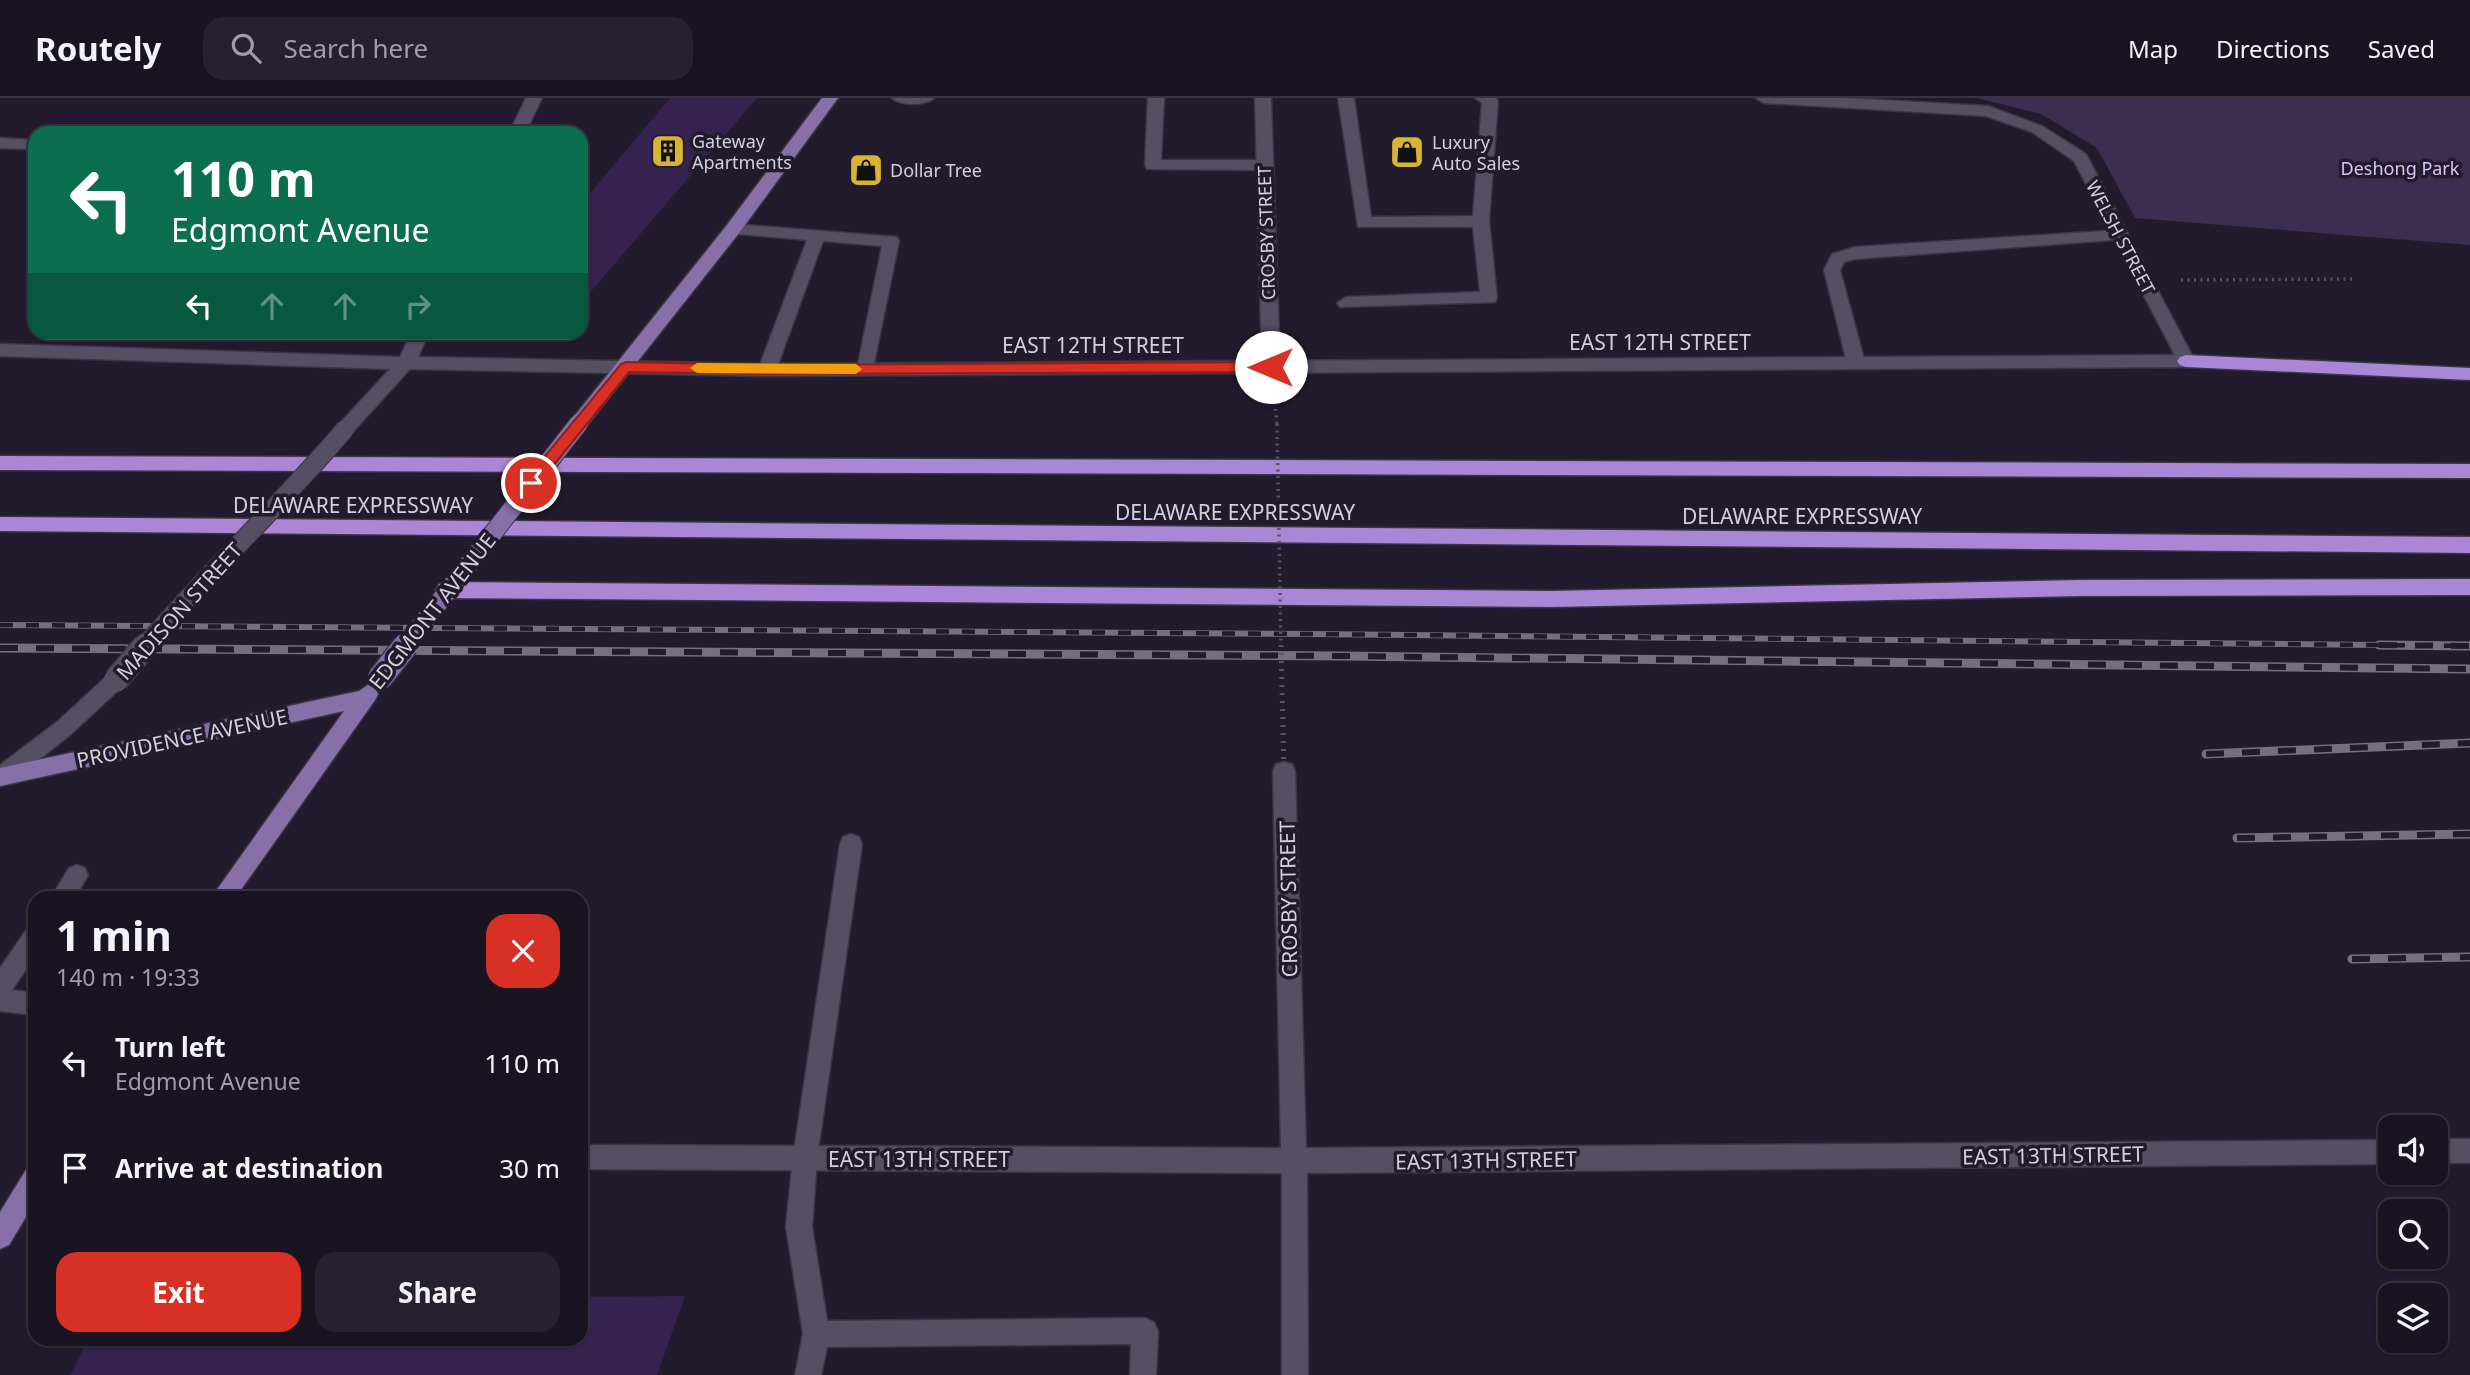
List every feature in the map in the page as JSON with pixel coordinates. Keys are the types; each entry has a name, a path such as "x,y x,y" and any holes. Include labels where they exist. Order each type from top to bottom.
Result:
{"highway":[{"path":"2186,361 2470,374"},
{"name":"DELAWARE EXPRESSWAY","path":"0,463 2470,471"},
{"name":"DELAWARE EXPRESSWAY","path":"0,524 2470,545"},
{"path":"446,590 1550,599 2081,588 2470,587"}],"main road":[{"name":"EDGMONT AVENUE","path":"227,891 446,590 626,367 830,98"},
{"name":"PROVIDENCE AVENUE","path":"0,777 365,698"},
{"path":"0,1236 28,1190"}],"street":[{"path":"520,126 534,98"},
{"path":"901,98 926,98"},
{"path":"1156,98 1153,165 1262,166"},
{"name":"CROSBY STREET","path":"1263,98 1262,166 1271,367"},
{"path":"1346,98 1364,223 1481,221"},
{"path":"1346,303 1489,298 1481,221 1490,101 1483,98"},
{"name":"WELSH STREET","path":"1764,98 1988,111 2036,129 2080,158 2186,361"},
{"path":"0,143 28,144"},
{"path":"733,229 891,241 866,369"},
{"path":"1856,363 1832,270 1838,258 1855,253 2120,235"},
{"path":"767,370 817,236"},
{"name":"MADISON STREET","path":"0,777 64,729 116,680 180,605 307,474 406,363 417,340"},
{"name":"EAST 12TH STREET","path":"0,350 406,363 767,370 2186,361"},
{"name":"CROSBY STREET","path":"1284,771 1294,1161 1295,1375"},
{"path":"808,1375 816,1334 799,1227 804,1158 851,844"},
{"path":"67,891 78,875"},
{"path":"0,988 28,947"},
{"path":"0,1000 28,1003"},
{"path":"2448,1152 2470,1151"},
{"name":"EAST 13TH STREET","path":"588,1157 1294,1161 2378,1152"},
{"path":"816,1334 1145,1331 1143,1375"}],"path":[{"path":"2141,276 2190,281 2353,279"},
{"path":"1277,424 1284,771"}],"green space":[{"name":"Deshong Park","path":"1977,98 2470,98 2470,245 2135,218 2097,148 2041,114"}],"building":[{"name":"Gateway Apartments","path":"670,98 757,98 588,295 588,196"},
{"path":"685,1296 657,1375 70,1375 85,1346 588,1346 588,1297"}],"railway":[{"path":"0,625 1313,634 2470,646 2379,645"},
{"path":"0,648 1341,656 2470,669"},
{"path":"2206,754 2470,743"},
{"path":"2237,838 2470,834"},
{"path":"2352,959 2470,957"}],"slow traffic":[{"path":"697,368 856,369"}],"place":[{"name":"Gateway Apartments","path":"668,151"},
{"name":"Luxury Auto Sales","path":"1407,152"},
{"name":"Dollar Tree","path":"866,170"}],"route":[{"path":"531,483 626,367 767,370 1271,367"}]}
